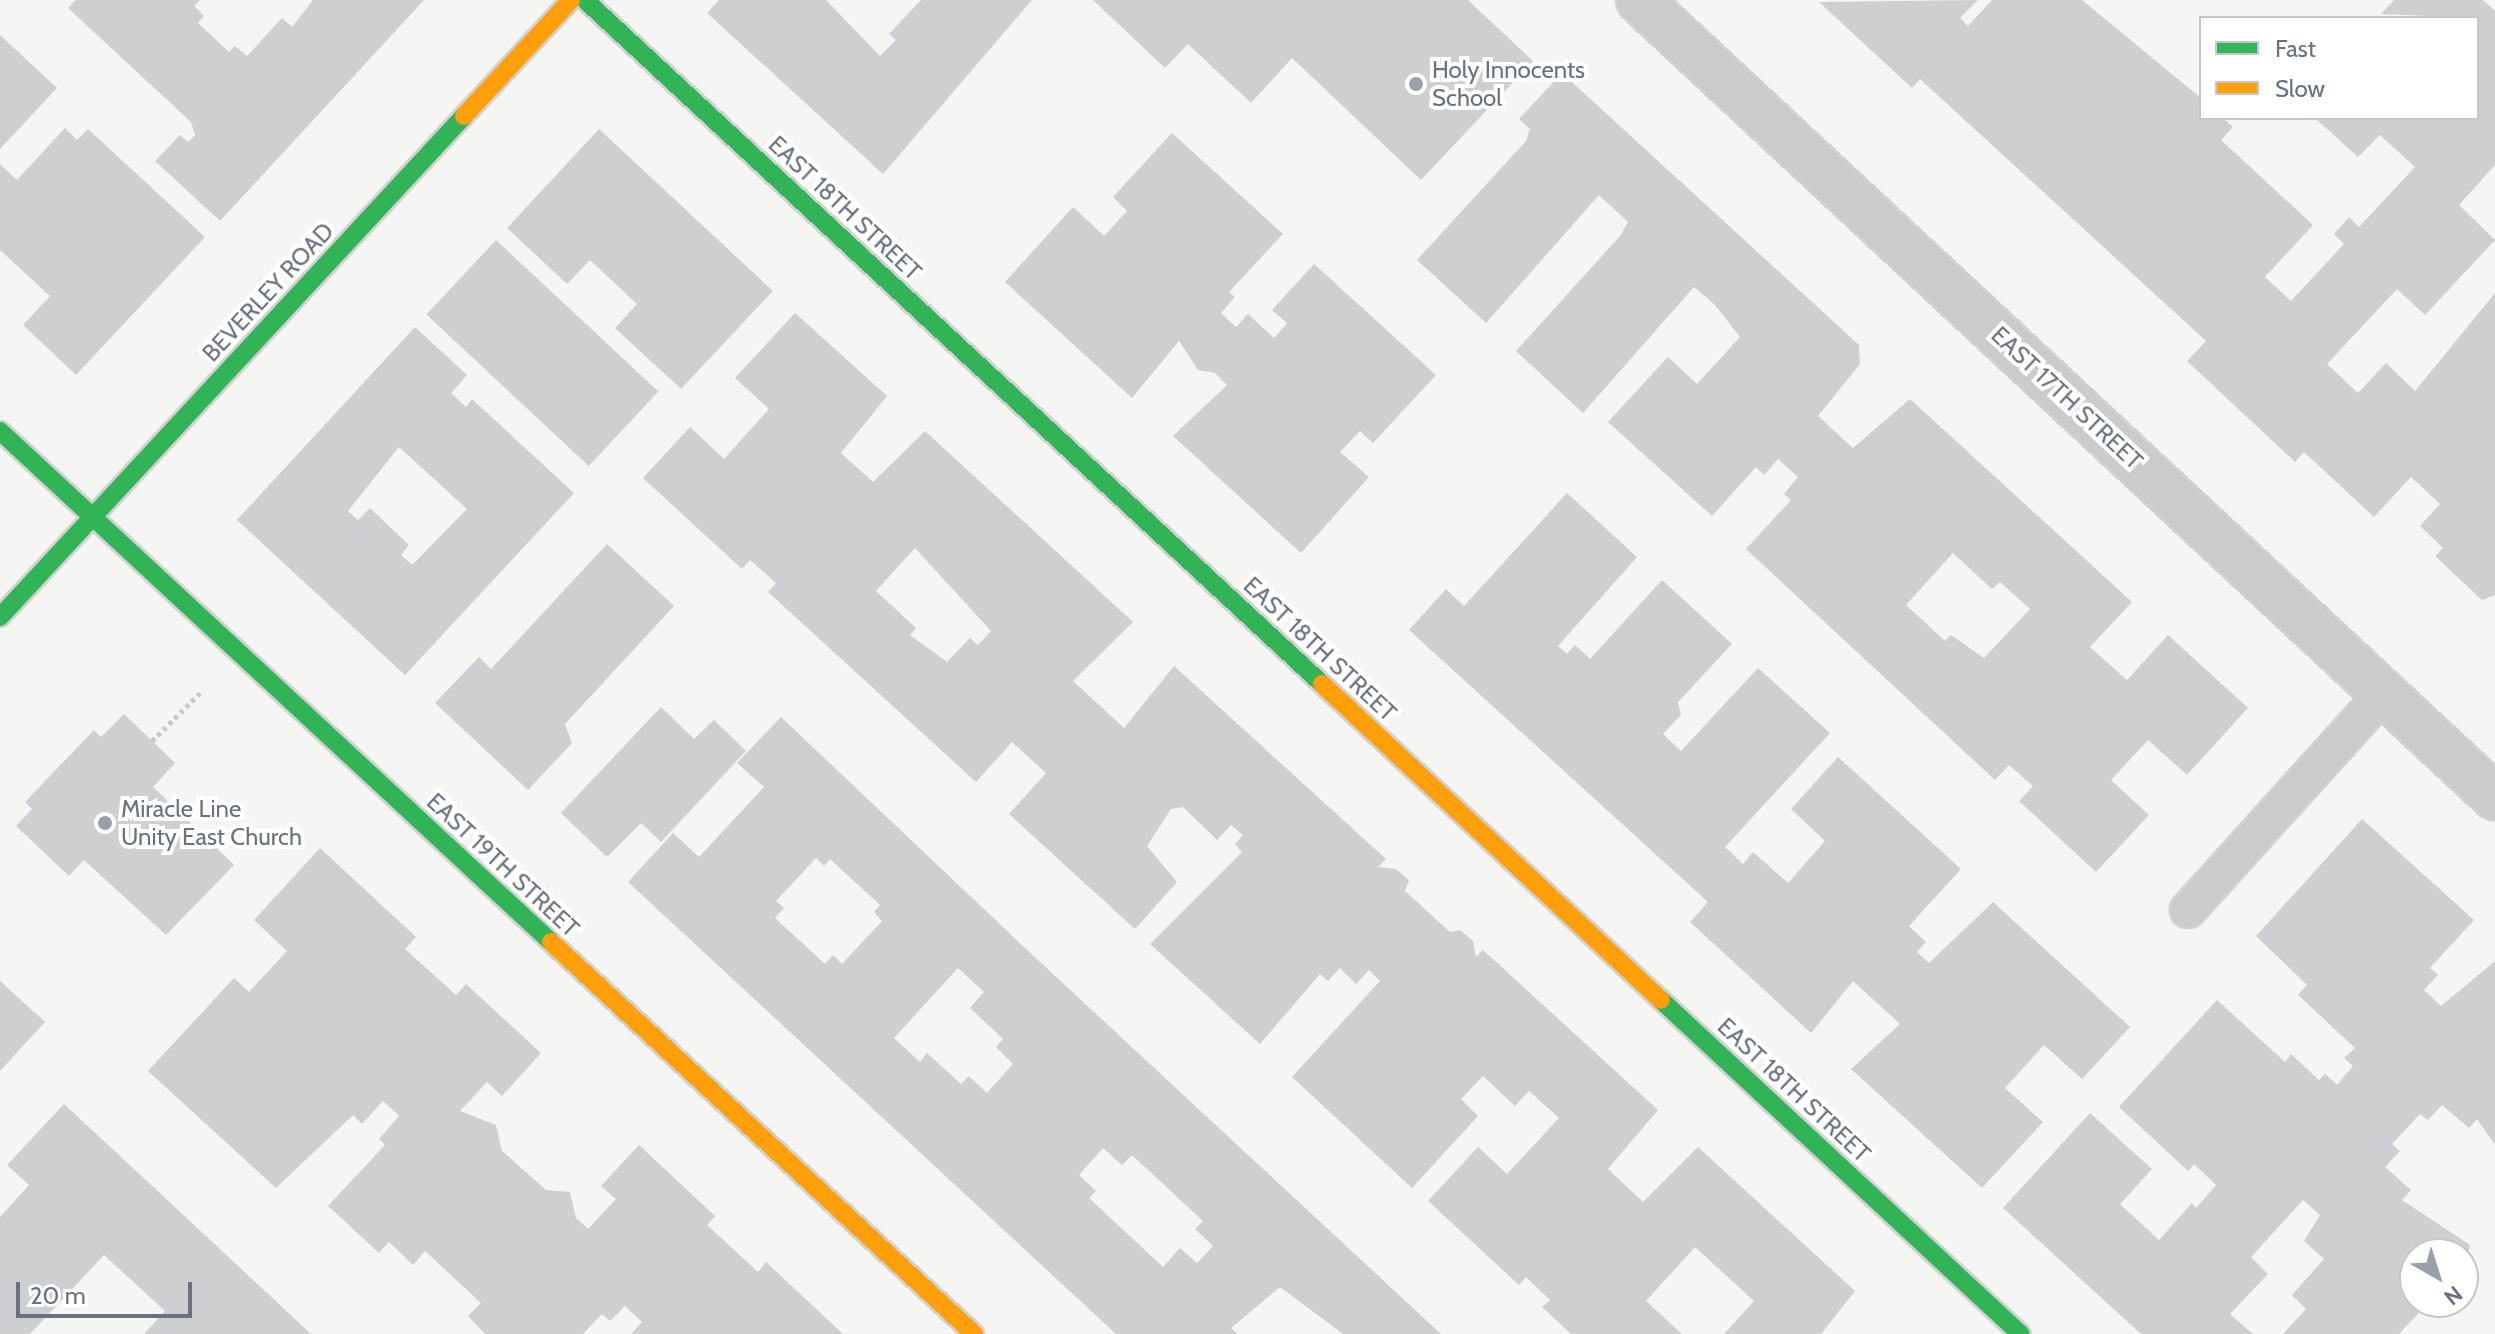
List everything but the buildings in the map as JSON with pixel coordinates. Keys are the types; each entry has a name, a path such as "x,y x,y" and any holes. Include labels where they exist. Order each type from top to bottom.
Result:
{"street":[{"name":"BEVERLEY ROAD","path":"0,617 571,0"},
{"name":"EAST 18TH STREET","path":"585,0 2021,1334"},
{"name":"EAST 17TH STREET","path":"1639,0 2495,797"},
{"name":"EAST 19TH STREET","path":"0,431 974,1334"}],"lane":[{"path":"2188,910 2384,693"}],"path":[{"path":"152,741 202,691"}],"traffic: fast":[{"path":"585,0 1322,684"},
{"path":"0,617 464,116"},
{"path":"0,431 551,942"},
{"path":"1661,1000 2021,1334"}],"traffic: slow":[{"path":"464,116 571,0"},
{"path":"1322,684 1661,1000"},
{"path":"551,942 974,1334"}],"place":[{"name":"Holy Innocents School","path":"1416,84"},
{"name":"Miracle Line Unity East Church","path":"105,823"}]}
